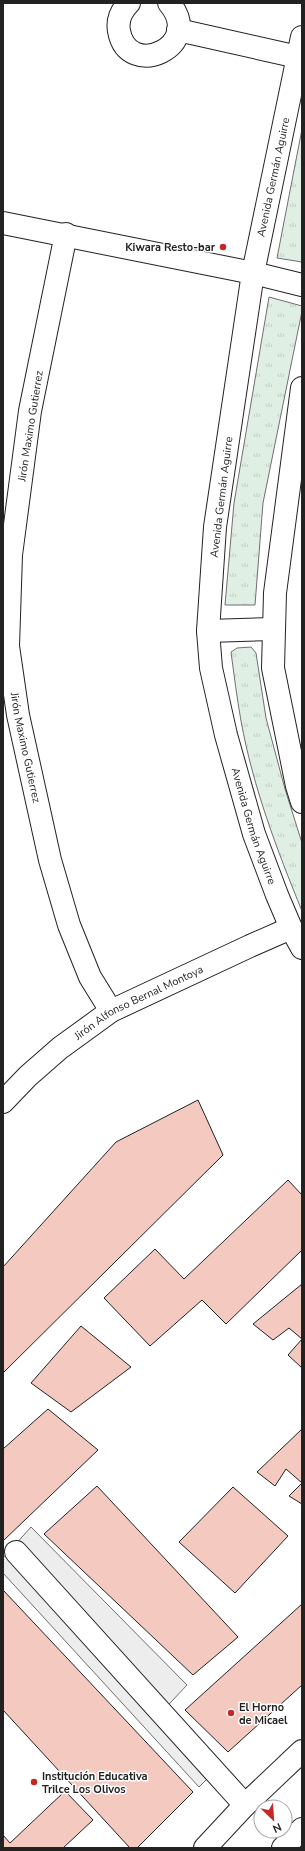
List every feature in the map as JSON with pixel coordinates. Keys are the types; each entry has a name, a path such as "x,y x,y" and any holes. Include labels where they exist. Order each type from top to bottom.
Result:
{"main road":[{"path":"129,3 119,16 118,26 120,36 125,45 132,51 146,55 161,53 169,48 175,40 178,30 178,20 175,11 168,3"},
{"path":"178,30 300,47"},
{"name":"Avenida Germán Aguirre","path":"300,47 253,272 215,527 208,631 211,668 228,742 254,834 277,895 291,928 302,948"},
{"path":"3,223 66,234 220,267 253,272 302,285"},
{"name":"Jirón Maximo Gutierrez","path":"66,234 29,418 11,555 8,646 18,715 50,860 69,925 90,977 111,1011"},
{"path":"302,388 274,592 273,668 297,786 302,802"},
{"path":"208,631 274,629"},
{"name":"Jirón Alfonso Bernal Montoya","path":"3,1102 28,1076 60,1048 111,1011 291,928"},
{"path":"16,1552 245,1805"},
{"path":"205,1848 245,1805 302,1751"},
{"path":"283,1848 302,1829"}],"green space":[{"path":"302,129 302,262 277,258"},
{"path":"269,297 302,306 302,311 263,503 255,605 225,605 234,503"},
{"path":"251,647 256,653 266,718 285,789 302,843 302,911 259,794 241,721 231,652 237,648"}],"shaded area":[{"path":"31,1527 187,1685 156,1718 211,1775 199,1787 3,1573 3,1558"}],"building":[{"path":"198,1100 223,1155 3,1373 3,1267 116,1142"},
{"path":"288,1180 302,1195 302,1250 226,1324 202,1300 150,1346 104,1298 155,1249 184,1279"},
{"path":"302,1284 302,1339 289,1328 273,1340 253,1324"},
{"path":"81,1326 131,1367 71,1412 31,1383"},
{"path":"302,1339 302,1368 288,1355"},
{"path":"48,1409 98,1450 3,1541 3,1449"},
{"path":"302,1429 302,1483 286,1469 275,1486 257,1472"},
{"path":"302,1483 302,1504 289,1496"},
{"path":"97,1486 238,1637 193,1675 44,1534"},
{"path":"233,1487 288,1536 235,1593 179,1542"},
{"path":"3,1590 193,1792 137,1848 130,1848 3,1710"},
{"path":"302,1604 302,1685 228,1752 185,1710"},
{"path":"65,1791 93,1820 63,1848 3,1848 3,1835 10,1843"}],"place":[{"name":"Kiwara Resto-bar","path":"223,247"},
{"name":"El Horno de Micael","path":"231,1713"},
{"name":"Institución Educativa Trilce Los Olivos","path":"34,1782"}]}
